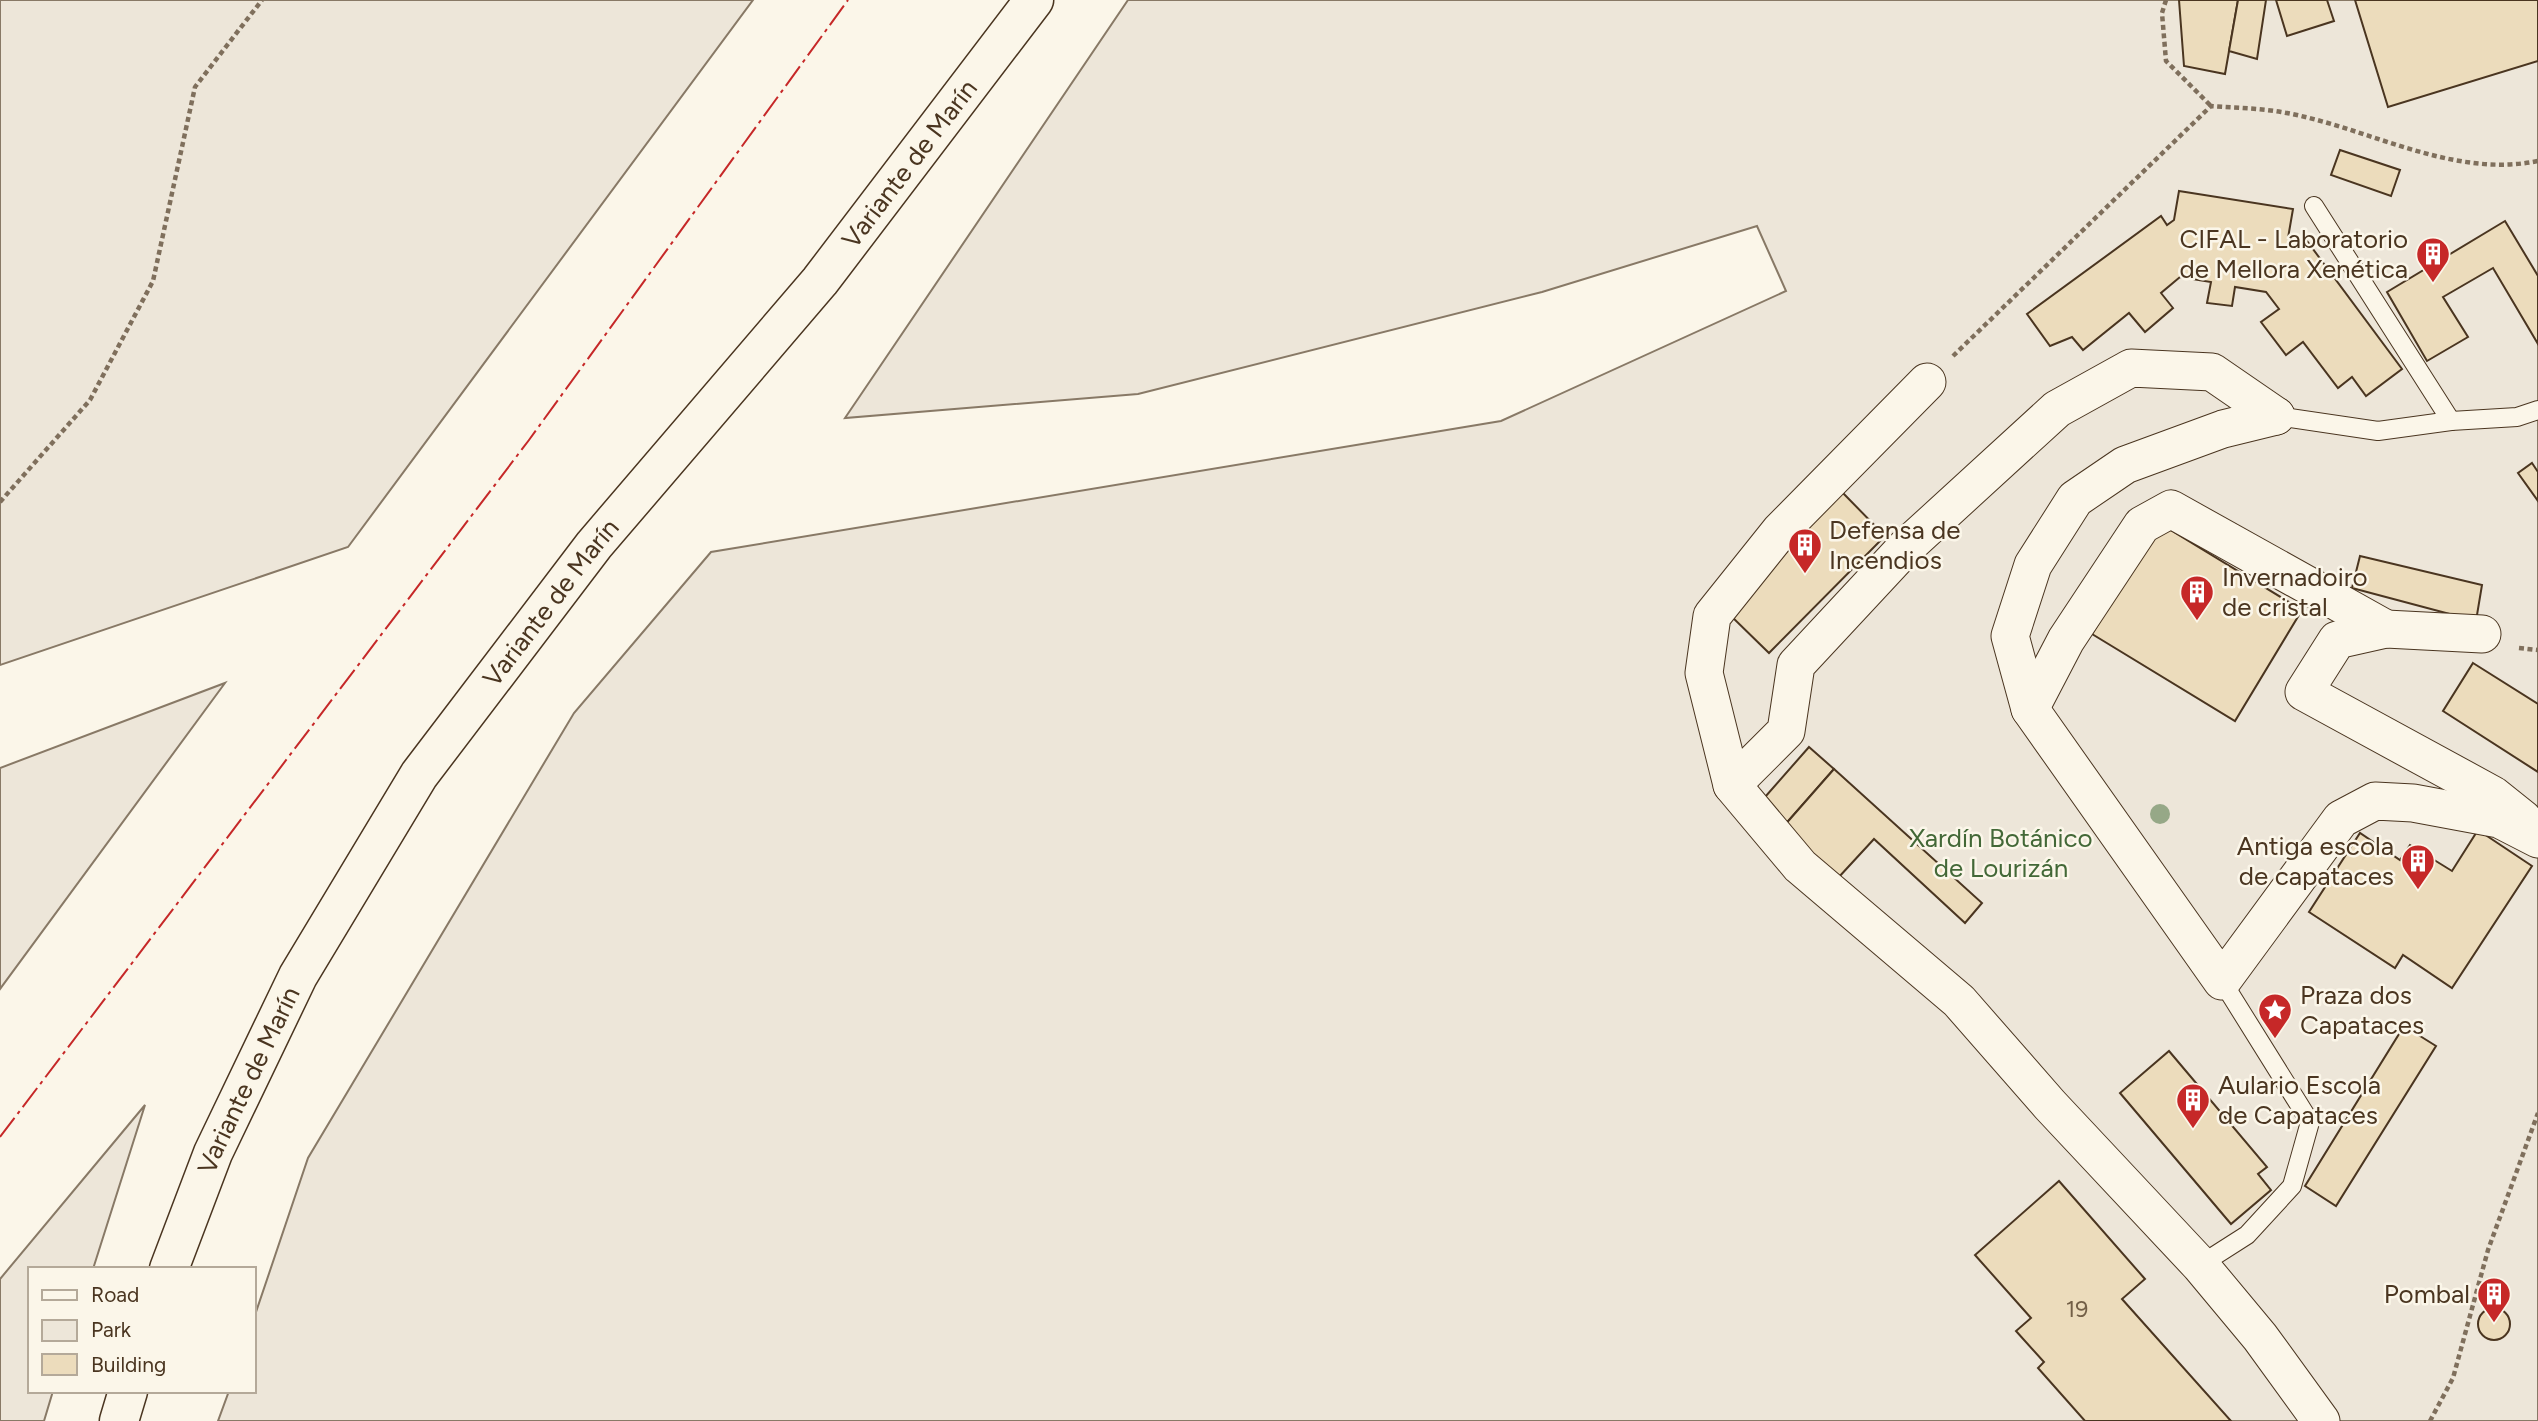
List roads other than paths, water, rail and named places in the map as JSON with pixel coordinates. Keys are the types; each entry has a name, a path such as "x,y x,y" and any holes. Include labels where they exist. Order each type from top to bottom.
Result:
{"highway":[{"name":"Variante de Marín","path":"170,1267 213,1153 298,976 419,775 594,545 820,281 1034,0"},
{"path":"119,1421 127,1393"}],"street":[{"path":"1732,785 1786,731 1796,665 1904,549 2057,409 2131,368 2212,372 2276,416"},
{"path":"1927,382 1780,531 1712,617 1704,673 1732,785 1800,866 1959,1001 2050,1105 2200,1265 2306,1397 2321,1421"},
{"path":"2276,416 2223,429 2126,465 2075,499 2034,565 2010,636 2030,709 2222,981 2341,820 2375,801 2413,803 2499,820 2538,839"},
{"path":"2030,709 2066,640 2142,525 2171,509 2386,629"},
{"path":"2482,634 2386,629 2337,640 2304,692 2493,795 2538,831"}],"lane":[{"path":"2314,206 2451,421"},
{"path":"2276,416 2378,431 2451,421 2517,417 2538,410"},
{"path":"2200,1265 2247,1235 2292,1186 2310,1122 2222,981"}],"place":[{"name":"CIFAL - Laboratorio de Mellora Xenética","path":"2433,284"},
{"name":"Defensa de Incendios","path":"1805,575"},
{"name":"Invernadoiro de cristal","path":"2197,622"},
{"name":"Antiga escola de capataces","path":"2418,891"},
{"name":"Praza dos Capataces","path":"2275,1040"},
{"name":"Aulario Escola de Capataces","path":"2193,1130"},
{"name":"Pombal","path":"2494,1324"}],"park label":[{"name":"Xardín Botánico de Lourizán","path":"2001,853"}]}
